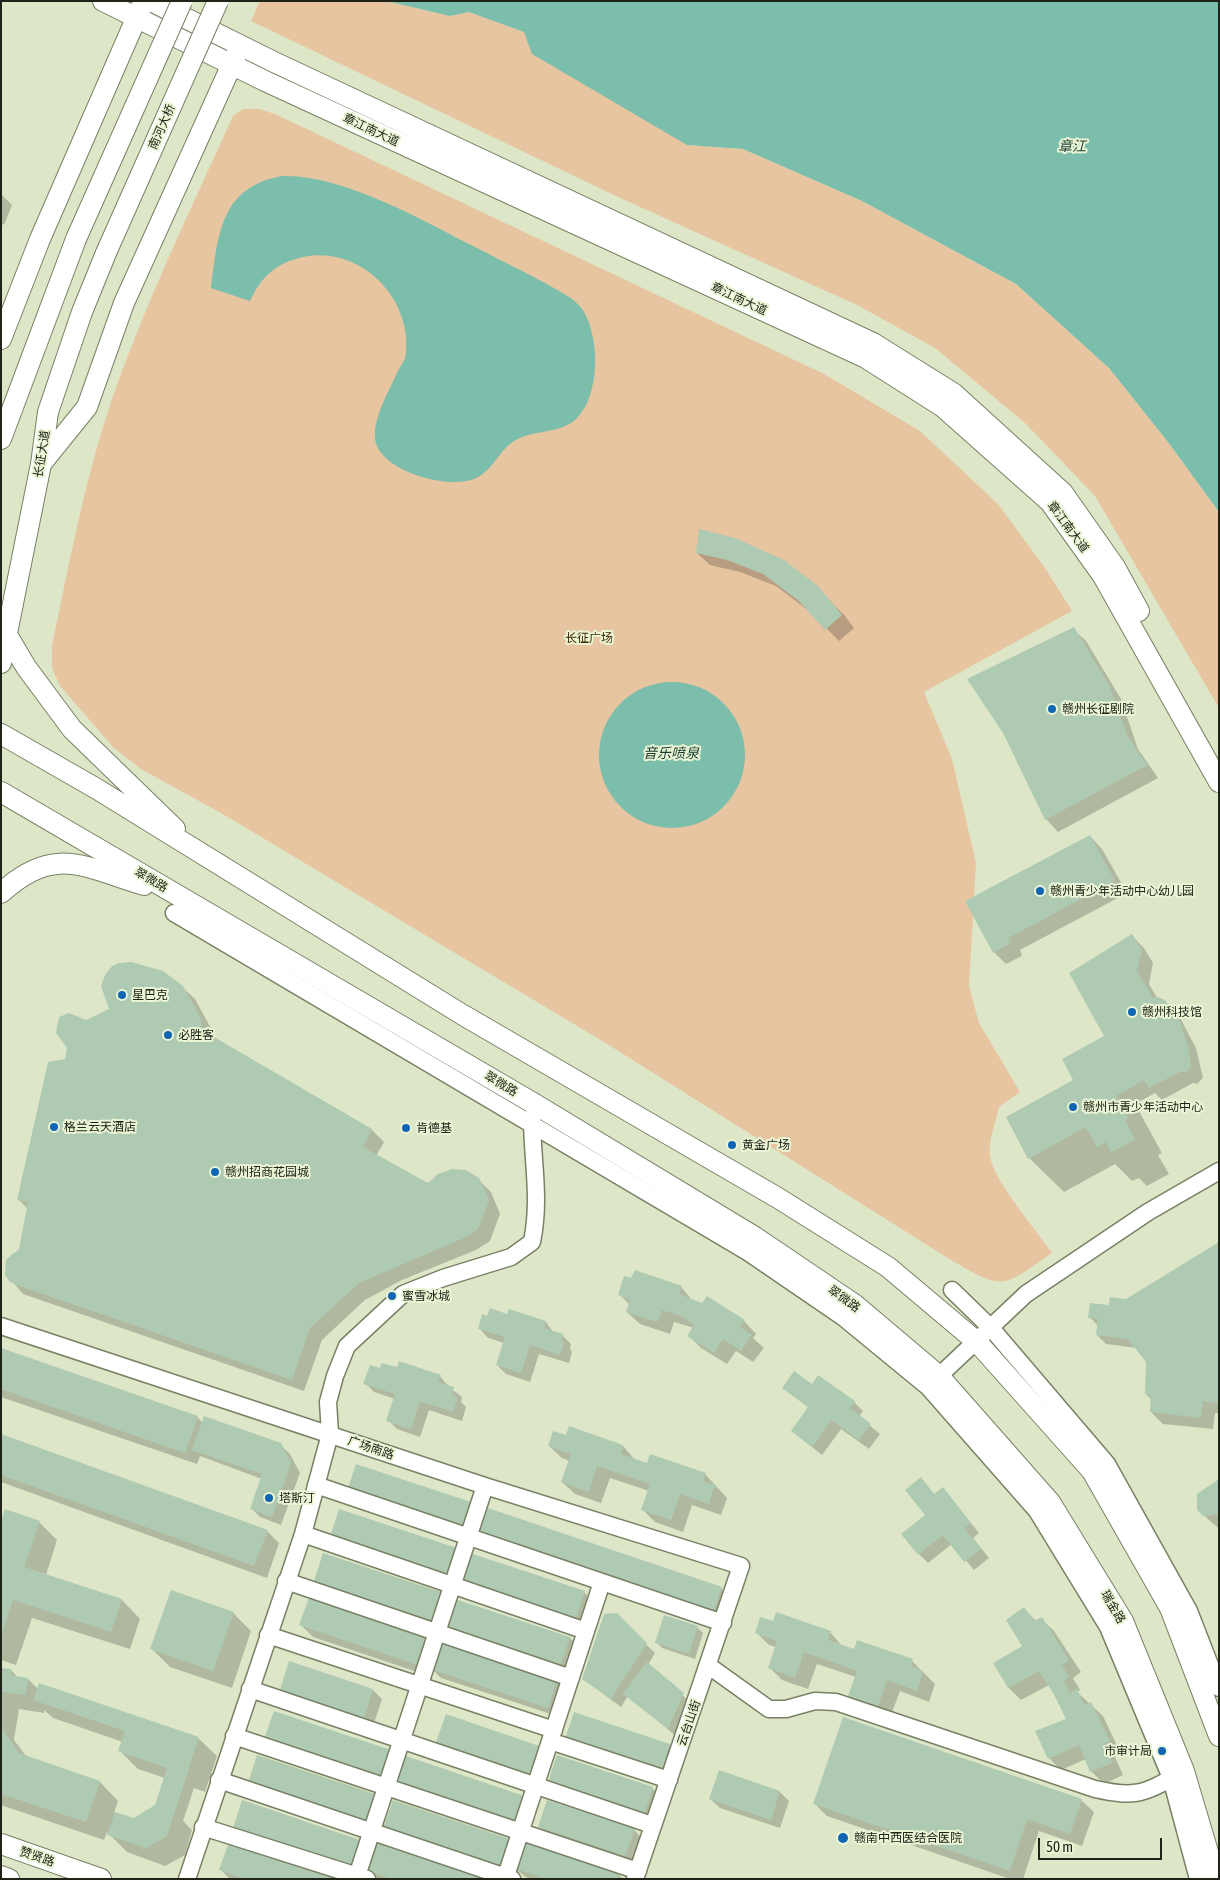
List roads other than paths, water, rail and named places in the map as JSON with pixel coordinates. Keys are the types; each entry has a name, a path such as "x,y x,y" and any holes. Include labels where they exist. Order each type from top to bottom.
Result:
{"main road":[{"name":"章江南大道","path":"103,1 140,10 265,81 866,358 943,406 1050,502 1103,576 1219,782"},
{"name":"章江南大道","path":"151,1 873,343 953,393 1063,493 1115,567 1219,758"},
{"path":"1,439 76,240 182,1"},
{"name":"南河大桥","path":"106,252 218,1"},
{"path":"1,339 40,239 140,10"},
{"path":"41,464 87,407 124,303 241,45"},
{"name":"长征大道","path":"1,663 41,464 48,412 82,312 106,252"},
{"path":"1,403 23,380"},
{"path":"6,633 36,682 72,729 124,777 197,852"},
{"path":"1,734 97,789 463,1015 778,1198 888,1267 984,1335 1092,1471 1170,1608 1219,1736"},
{"name":"翠微路","path":"1,792 177,905 532,1103 772,1248 854,1304 938,1376"},
{"path":"1,893 36,867 48,863 72,863 177,905"},
{"name":"瑞金路","path":"938,1376 1050,1502 1122,1621 1216,1879"},
{"name":"赞贤路","path":"1,1844 101,1879"},
{"path":"1,1876 9,1879"}],"street":[{"path":"177,905 532,1126 746,1251 844,1318 928,1387 1037,1511 1108,1626 1178,1774 1198,1879"},
{"path":"188,1878 203,1827 303,1534 330,1434 328,1402 334,1376 347,1346 403,1294 443,1278 511,1257 532,1242 537,1218 538,1189 532,1126 532,1103"},
{"path":"938,1376 1026,1294 1148,1212 1219,1171"},
{"path":"952,1290 984,1335 1106,1464 1189,1611 1219,1688"},
{"name":"广场南路","path":"1,1326 485,1486 741,1566"},
{"path":"316,1485 723,1623"},
{"path":"203,1827 360,1878 371,1831 485,1486"},
{"path":"303,1534 586,1631"},
{"name":"云台山街","path":"637,1875 652,1825 709,1666 741,1566"},
{"path":"286,1581 571,1678"},
{"path":"219,1780 508,1878 521,1831 602,1582"},
{"path":"268,1635 420,1685 669,1780"},
{"path":"709,1666 769,1709 786,1710 815,1701 836,1702 1096,1789 1123,1795 1148,1791 1178,1774"},
{"path":"250,1689 652,1825"},
{"path":"234,1736 521,1831 637,1875"}],"water":[{"name":"章江","path":"386,1 1219,1 1219,512 1168,442 1109,368 1016,284 862,201 743,149 687,145 532,54 524,32 469,12 450,16"},
{"path":"282,176 305,177 330,182 380,200 523,271 573,300 583,310 589,323 595,352 593,382 590,396 584,409 570,424 527,435 513,441 483,474 465,481 433,480 401,468 388,460 379,449 375,437 375,429 383,404 405,358 406,332 400,313 391,295 378,279 362,267 344,259 324,255 303,257 277,267 264,278 250,301 211,288 220,232 234,202 246,191 261,182"},
{"name":"音乐喷泉","path":"672,682 686,683 700,688 713,694 724,703 733,714 739,727 744,741 744,769 739,783 733,796 724,807 713,816 700,822 686,827 672,828 658,827 644,822 631,816 620,807 611,796 605,783 600,769 599,755 600,741 605,727 611,714 620,703 631,694 644,688 658,683"}],"place":[{"name":"赣州长征剧院","path":"1052,709"},
{"name":"赣州青少年活动中心幼儿园","path":"1040,891"},
{"name":"星巴克","path":"122,995"},
{"name":"赣州科技馆","path":"1132,1012"},
{"name":"必胜客","path":"168,1035"},
{"name":"赣州市青少年活动中心","path":"1073,1107"},
{"name":"格兰云天酒店","path":"54,1127"},
{"name":"肯德基","path":"406,1128"},
{"name":"黄金广场","path":"732,1145"},
{"name":"赣州招商花园城","path":"215,1172"},
{"name":"蜜雪冰城","path":"392,1296"},
{"name":"塔斯汀","path":"269,1498"},
{"name":"市审计局","path":"1162,1751"},
{"name":"赣南中西医结合医院","path":"843,1838"}],"park label":[{"name":"长征广场","path":"589,638"}]}
